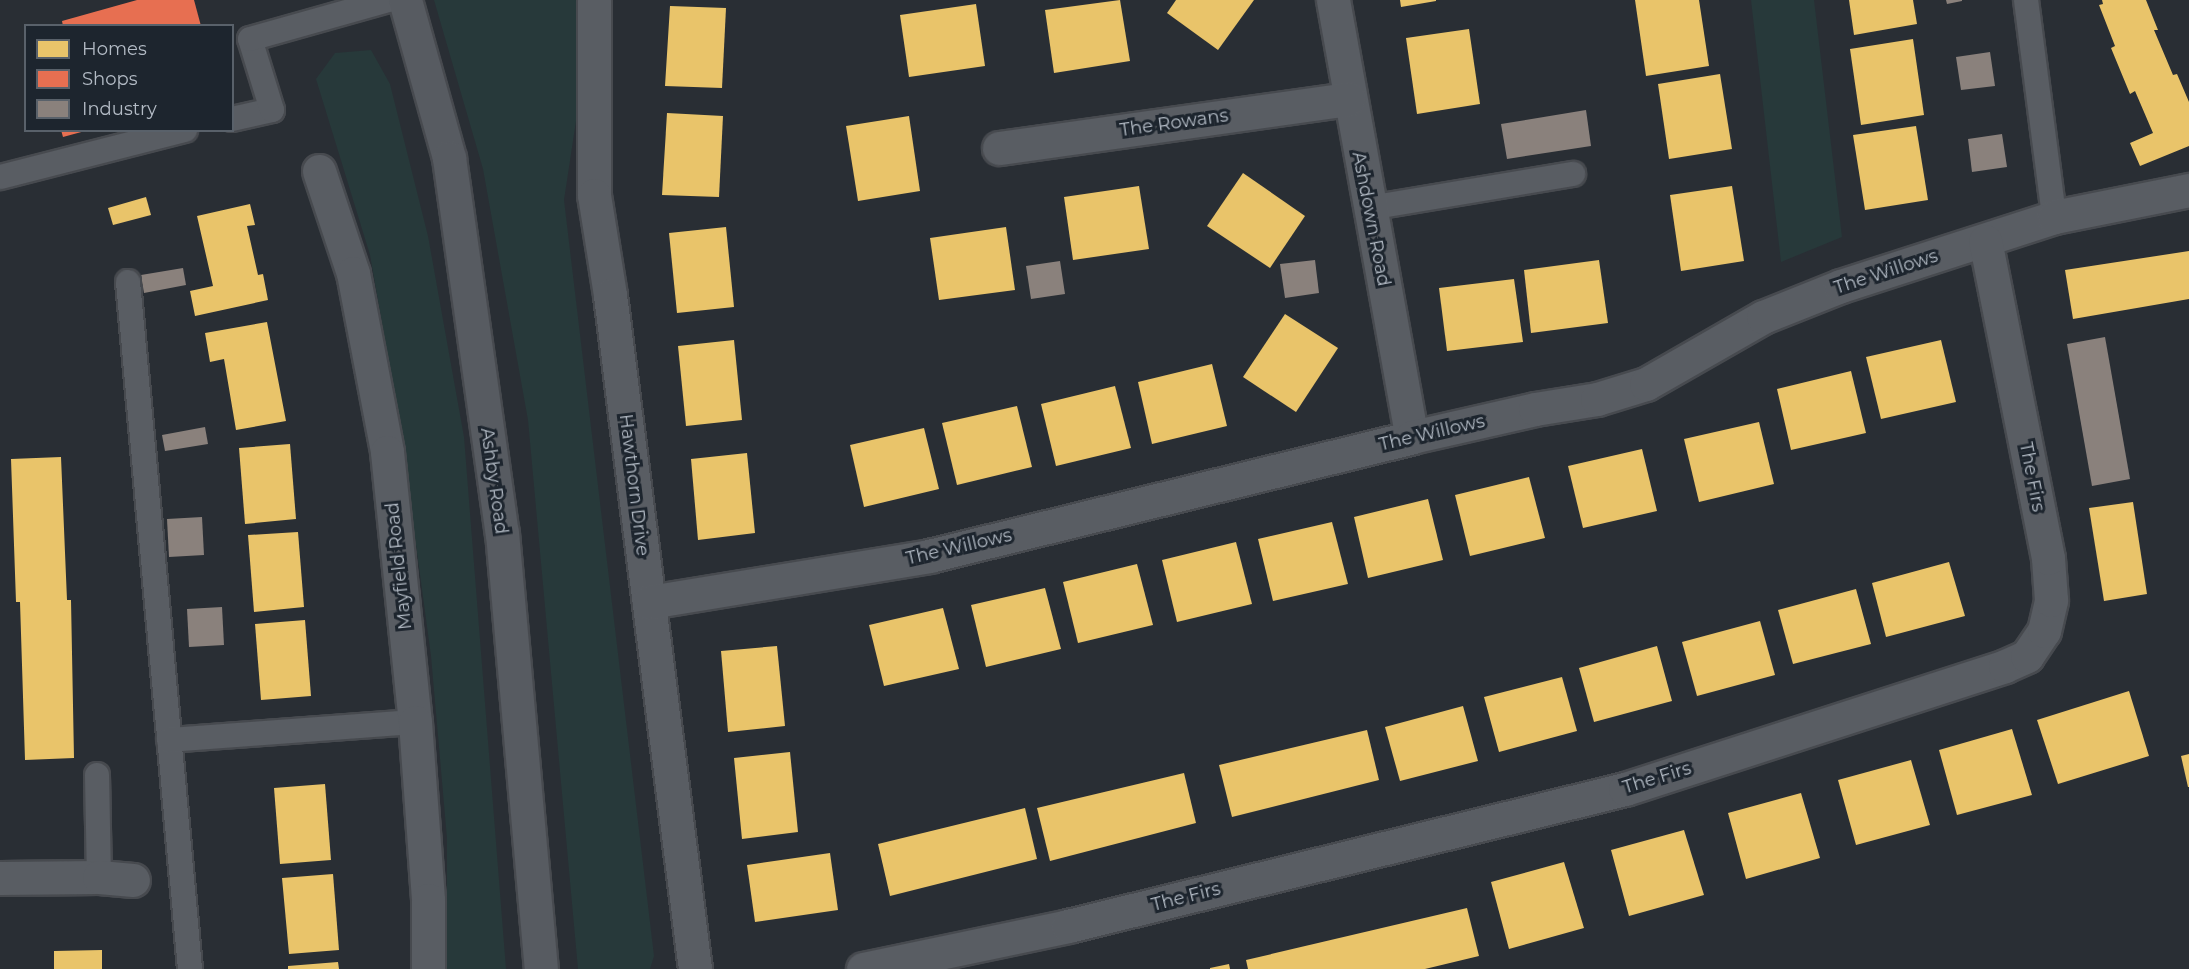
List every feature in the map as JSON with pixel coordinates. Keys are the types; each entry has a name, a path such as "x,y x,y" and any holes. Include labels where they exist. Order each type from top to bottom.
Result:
{"street":[{"name":"Ashby Road","path":"405,0 449,158 502,533 541,969"},
{"name":"Hawthorn Drive","path":"594,0 596,102 594,195 649,602 695,969"},
{"name":"Ashdown Road","path":"1333,0 1349,99 1412,437"},
{"name":"The Rowans","path":"999,148 1349,99"},
{"name":"Mayfield Road","path":"319,171 353,273 387,452 415,722 428,900 428,969"},
{"name":"The Willows","path":"649,602 929,556 1412,437 1535,409 1597,399 1646,384 1763,317 1841,286 2054,217 2189,190"},
{"name":"The Firs","path":"863,969 1068,926 1625,789 2005,666 2027,656 2044,631 2051,600 2048,558 1985,241"},
{"path":"0,878 99,877 133,880"}],"lane":[{"path":"234,119 272,110 250,39 389,0"},
{"path":"2026,0 2054,217"},
{"path":"0,177 177,132"},
{"path":"1369,208 1573,174"},
{"path":"128,282 190,969"},
{"path":"169,740 415,722"},
{"path":"97,775 99,877"}],"shaded area":[{"path":"434,0 577,0 581,88 564,200 654,956 650,969 578,969 528,420 483,169"},
{"path":"1751,0 1814,0 1842,237 1781,262"},
{"path":"371,50 390,84 428,236 464,437 506,969 447,969 447,838 431,656 399,419 370,255 316,79 335,53"}],"building: Homes":[{"path":"1120,0 1130,61 1054,73 1045,10"},
{"path":"1176,0 1254,0 1218,50 1167,13"},
{"path":"1400,0 1436,0 1436,1 1401,7"},
{"path":"1635,0 1699,0 1709,66 1646,76"},
{"path":"1849,0 1913,0 1917,24 1854,35"},
{"path":"2102,0 2146,0 2158,30 2154,30 2173,75 2177,74 2189,102 2189,146 2140,166 2130,143 2153,133 2135,91 2130,94 2111,48 2115,46 2099,5 2103,4"},
{"path":"976,4 985,66 909,77 900,15"},
{"path":"670,6 726,8 722,88 665,86"},
{"path":"1469,29 1480,104 1417,114 1406,38"},
{"path":"1913,39 1924,115 1861,125 1850,49"},
{"path":"1720,74 1732,149 1669,159 1658,84"},
{"path":"667,113 723,116 719,197 662,195"},
{"path":"909,116 920,191 858,201 846,126"},
{"path":"1916,126 1928,200 1865,210 1853,135"},
{"path":"1243,173 1305,216 1270,268 1207,226"},
{"path":"1139,186 1149,249 1073,260 1064,197"},
{"path":"1732,186 1744,261 1681,271 1670,195"},
{"path":"146,197 151,215 113,225 108,208"},
{"path":"250,204 255,225 247,226 258,275 263,274 268,300 195,316 190,291 213,286 197,216"},
{"path":"726,227 734,307 677,313 669,233"},
{"path":"1006,227 1015,290 939,300 930,238"},
{"path":"2189,251 2189,299 2073,319 2065,270"},
{"path":"1599,260 1608,323 1531,333 1524,270"},
{"path":"1514,279 1523,342 1447,351 1439,288"},
{"path":"1285,314 1338,348 1296,412 1243,377"},
{"path":"267,322 286,421 236,430 224,359 210,362 205,333"},
{"path":"734,340 742,420 686,426 678,346"},
{"path":"1941,340 1956,402 1881,419 1866,357"},
{"path":"1212,364 1227,426 1152,444 1138,382"},
{"path":"1851,371 1866,433 1791,450 1777,389"},
{"path":"1115,386 1131,448 1056,466 1041,404"},
{"path":"1017,406 1032,467 957,485 942,423"},
{"path":"1759,422 1774,484 1699,502 1684,439"},
{"path":"924,428 939,489 864,507 850,445"},
{"path":"290,444 296,519 245,524 239,448"},
{"path":"1642,449 1657,511 1583,528 1568,466"},
{"path":"747,453 755,533 698,540 691,459"},
{"path":"61,457 67,600 71,600 74,758 25,760 20,602 16,602 11,459"},
{"path":"1529,477 1545,538 1470,556 1455,495"},
{"path":"1428,499 1443,560 1368,578 1354,517"},
{"path":"2133,502 2147,594 2104,601 2089,508"},
{"path":"1332,522 1348,584 1273,601 1258,539"},
{"path":"298,532 304,607 254,612 248,535"},
{"path":"1236,542 1252,604 1177,622 1162,560"},
{"path":"1949,562 1965,616 1886,637 1872,583"},
{"path":"1137,564 1153,625 1078,643 1063,582"},
{"path":"1045,588 1061,649 986,667 971,605"},
{"path":"1856,589 1871,644 1793,664 1778,610"},
{"path":"943,608 959,669 884,686 869,625"},
{"path":"305,620 311,696 261,700 255,624"},
{"path":"1760,621 1775,675 1697,696 1682,642"},
{"path":"777,646 785,726 728,732 721,651"},
{"path":"1657,646 1672,701 1594,722 1579,668"},
{"path":"1562,677 1577,731 1499,752 1484,697"},
{"path":"2129,691 2149,756 2058,784 2037,720"},
{"path":"1463,706 1478,761 1400,781 1385,727"},
{"path":"2012,729 2032,795 1957,815 1939,750"},
{"path":"1367,730 1379,780 1232,817 1219,765"},
{"path":"790,752 798,832 742,839 734,758"},
{"path":"2189,754 2189,787 2188,787 2181,756"},
{"path":"1911,760 1930,825 1856,845 1838,780"},
{"path":"1184,773 1196,823 1050,861 1037,808"},
{"path":"325,784 331,860 280,864 274,788"},
{"path":"1801,793 1820,858 1746,879 1728,813"},
{"path":"1025,808 1037,859 890,896 878,844"},
{"path":"1684,830 1704,895 1629,916 1611,850"},
{"path":"830,853 838,910 755,922 747,865"},
{"path":"1564,862 1584,928 1509,949 1491,882"},
{"path":"333,874 339,950 289,954 282,878"},
{"path":"1467,908 1479,956 1425,969 1248,969 1246,960"},
{"path":"102,950 102,969 54,969 54,951"},
{"path":"338,962 339,969 288,969 288,966"},
{"path":"1229,964 1230,969 1210,969 1210,968"}],"building: Shops":[{"path":"137,0 194,0 200,24 63,24 62,21"},
{"path":"62,132 81,132 63,137"}],"building: Industry":[{"path":"1946,0 1962,0 1962,1 1947,4"},
{"path":"1990,52 1995,86 1961,90 1956,57"},
{"path":"1586,110 1591,146 1507,159 1501,124"},
{"path":"2002,134 2007,167 1972,172 1968,139"},
{"path":"1315,260 1319,293 1285,298 1280,264"},
{"path":"1060,261 1065,294 1031,299 1026,266"},
{"path":"183,268 186,285 144,293 141,275"},
{"path":"2105,337 2130,479 2092,486 2067,344"},
{"path":"205,427 208,444 165,451 162,435"},
{"path":"202,517 204,555 169,557 167,519"},
{"path":"222,607 224,645 189,647 187,609"}]}
